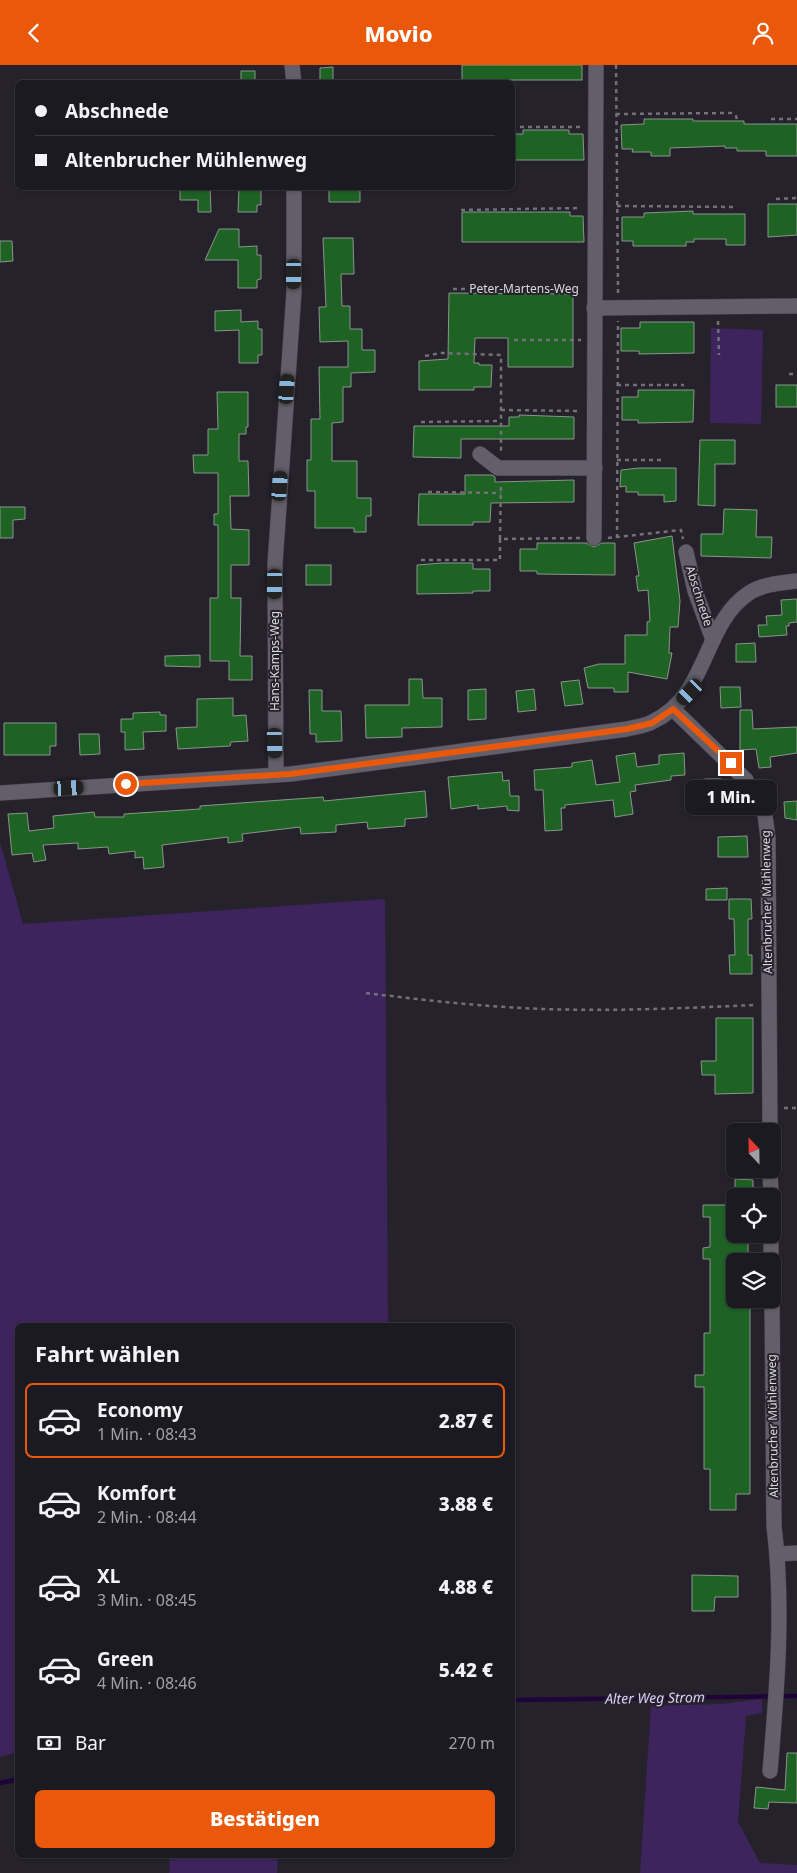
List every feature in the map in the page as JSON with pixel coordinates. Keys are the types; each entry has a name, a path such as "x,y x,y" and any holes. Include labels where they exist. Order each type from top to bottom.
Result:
{"street":[{"path":"292,65 294,80"},
{"name":"Peter-Martens-Weg","path":"594,538 596,65"},
{"name":"Hans-Kamps-Weg","path":"276,775 275,564 294,292 294,190"},
{"path":"594,308 797,306"},
{"path":"480,455 501,468 595,468"},
{"name":"Abschnede","path":"686,552 695,591 713,640"},
{"name":"Abschnede","path":"0,793 276,775 627,729 652,723 673,709 690,692 713,640 736,605 749,593 762,587 797,581"},
{"name":"Altenbrucher Mühlenweg","path":"673,709 746,780 765,815 768,838 770,1123"},
{"name":"Altenbrucher Mühlenweg","path":"770,1771 776,1691 777,1554 774,1526 772,1308"},
{"path":"777,1554 797,1553"}],"path":[{"path":"616,65 618,307 616,459 618,538 681,530 686,552"},
{"path":"616,114 731,113 736,116 737,120"},
{"path":"771,119 797,119"},
{"path":"515,127 596,127"},
{"path":"776,199 797,199"},
{"path":"617,206 737,207"},
{"path":"461,210 595,208"},
{"name":"Peter-Martens-Weg","path":"453,289 595,289"},
{"path":"718,307 719,355"},
{"path":"514,340 595,340"},
{"path":"421,560 500,560 501,355 441,353 425,356"},
{"path":"789,374 797,374"},
{"path":"617,385 684,385"},
{"path":"501,410 595,411"},
{"path":"420,422 501,421"},
{"path":"616,459 666,460"},
{"path":"428,492 501,493"},
{"path":"500,539 594,538"},
{"path":"366,993 492,1006 557,1008 689,1008 768,1005"},
{"path":"781,1108 797,1108"}],"shaded area":[{"path":"711,328 763,330 761,424 710,423"},
{"path":"0,842 23,924 385,899 388,1323 15,1323 15,1753 0,1757"},
{"path":"762,1699 762,1713 746,1716 738,1822 760,1863 797,1865 797,1873 640,1873 651,1706 720,1704"},
{"path":"170,1858 278,1858 277,1873 169,1873"}],"building":[{"path":"462,65 582,65 582,80 462,80"},
{"path":"333,67 333,80 320,80 320,68"},
{"path":"241,71 255,71 255,80 241,80"},
{"path":"644,119 744,121 744,124 797,124 797,156 766,156 766,151 737,151 737,148 725,148 725,146 670,148 670,156 651,156 651,152 632,152 633,149 622,149 621,125 644,124"},
{"path":"523,130 569,130 569,134 583,134 584,160 515,160 515,134 523,134"},
{"path":"180,190 210,190 211,212 198,212 198,200 180,200"},
{"path":"239,190 261,190 261,205 257,205 257,212 238,212"},
{"path":"329,190 360,190 360,202 329,202"},
{"path":"768,204 797,204 797,235 768,237"},
{"path":"693,211 693,214 745,214 745,245 726,245 726,239 694,239 694,242 686,242 686,246 633,246 633,241 622,241 622,217 644,217 644,213"},
{"path":"462,212 570,212 570,216 583,216 584,242 462,242"},
{"path":"219,229 239,229 239,247 257,246 257,255 261,255 261,279 257,280 257,288 238,288 238,260 205,260"},
{"path":"323,238 353,238 354,274 341,274 342,306 350,306 350,329 362,329 362,350 375,350 375,372 351,373 351,387 343,387 343,422 332,423 332,461 357,461 357,498 371,498 371,516 366,516 366,532 354,532 354,528 315,528 315,491 307,491 307,460 311,460 311,419 320,419 319,367 348,367 348,341 320,342 319,307 326,307"},
{"path":"0,241 12,241 13,261 0,262"},
{"path":"449,293 573,294 573,367 508,367 508,338 475,338 474,363 492,365 491,387 474,387 474,390 419,390 419,361 448,359"},
{"path":"241,310 241,322 258,321 258,329 262,329 262,355 258,355 258,363 239,363 239,330 215,331 215,311"},
{"path":"640,322 694,322 694,353 639,354 639,351 621,351 621,328 640,328"},
{"path":"776,385 797,385 797,407 776,407"},
{"path":"638,390 694,390 693,422 638,423 638,420 622,420 622,397 638,397"},
{"path":"217,392 248,392 248,427 246,427 246,434 239,434 239,461 248,461 249,496 230,496 231,529 249,530 249,565 231,565 231,598 241,598 240,656 252,656 252,680 229,680 229,661 210,661 210,598 218,598 218,525 214,525 214,514 218,514 218,473 194,473 193,455 208,455 208,429 218,429"},
{"path":"519,415 574,417 574,439 461,439 461,458 413,457 414,426 509,426 509,417 519,417"},
{"path":"700,440 735,440 735,464 715,464 715,506 698,505"},
{"path":"676,468 676,501 664,502 664,495 638,495 638,492 626,492 626,486 620,487 621,470"},
{"path":"465,475 492,475 495,477 495,482 574,480 574,502 491,503 490,522 473,522 473,525 418,525 419,494 465,494"},
{"path":"0,507 25,507 25,519 13,520 13,538 0,538"},
{"path":"724,509 757,510 756,537 772,537 771,558 701,556 701,534 723,534"},
{"path":"672,536 680,601 678,627 670,627 669,653 672,653 667,679 628,672 628,692 614,692 614,688 588,688 584,668 599,664 625,664 625,635 647,635 647,622 650,621 648,590 638,591 636,576 639,576 634,543"},
{"path":"537,543 586,543 594,547 602,543 615,543 615,575 537,574 537,571 520,571 520,549 537,549"},
{"path":"473,563 473,569 490,569 490,591 417,594 417,565"},
{"path":"306,565 331,565 331,585 306,585"},
{"path":"797,599 797,622 789,623 789,626 786,626 787,635 759,637 758,625 767,625 766,616 782,615 781,600"},
{"path":"755,643 756,662 736,662 736,644"},
{"path":"200,655 200,667 165,666 165,656"},
{"path":"409,679 422,679 423,698 442,698 442,727 402,728 402,737 366,738 365,705 409,705"},
{"path":"579,680 583,704 565,706 561,682"},
{"path":"720,687 740,687 741,707 721,708"},
{"path":"486,689 486,719 468,720 468,690"},
{"path":"534,689 536,710 518,712 516,691"},
{"path":"309,690 322,690 322,711 341,711 342,741 316,742 316,734 310,734"},
{"path":"233,698 233,716 246,715 248,741 231,742 230,746 178,749 176,728 197,727 197,699"},
{"path":"740,710 752,710 753,729 797,727 797,753 770,757 771,767 759,768 756,749 740,750"},
{"path":"160,712 160,715 166,715 166,731 143,732 144,749 125,750 125,732 121,732 121,719 133,719 133,713"},
{"path":"4,723 56,723 56,746 50,746 50,755 4,755"},
{"path":"79,734 99,734 100,754 80,755"},
{"path":"635,753 637,767 659,764 659,755 684,753 685,775 671,776 671,780 635,785 636,791 630,792 633,814 615,817 613,800 565,805 565,808 561,808 562,830 545,831 543,790 535,790 534,770 572,767 572,763 592,760 596,785 620,782 616,756"},
{"path":"502,772 503,781 509,780 510,796 519,796 519,811 507,810 507,806 478,809 478,805 451,809 448,777"},
{"path":"705,779 721,779 721,809 705,809"},
{"path":"425,791 427,817 405,819 405,826 368,829 367,822 336,825 336,832 301,834 300,827 242,834 243,841 228,843 228,837 162,845 164,867 144,869 143,857 135,858 135,851 109,854 108,847 78,849 78,843 43,845 46,860 34,862 32,853 12,855 8,814 27,813 29,831 54,828 53,816 94,812 95,817 124,817 124,814 200,809 200,806 323,797 324,801"},
{"path":"797,801 797,820 785,818 784,802"},
{"path":"747,836 748,857 718,857 718,837"},
{"path":"727,888 727,900 706,900 706,889"},
{"path":"729,899 751,899 752,919 748,919 748,955 752,955 752,974 730,974 729,955 735,955 734,919 729,919"},
{"path":"716,1018 753,1018 753,1093 715,1094 715,1075 702,1075 701,1061 716,1061"},
{"path":"735,1179 753,1180 753,1188 735,1188"},
{"path":"703,1205 726,1205 726,1243 748,1243 748,1253 726,1253 726,1308 750,1308 750,1494 736,1494 736,1510 710,1510 710,1469 704,1469 704,1387 695,1387 695,1375 704,1375 704,1333 710,1333 710,1259 703,1259 703,1248 710,1247 710,1217 703,1217"},
{"path":"692,1575 738,1576 738,1597 715,1597 714,1611 692,1611"},
{"path":"787,1753 797,1753 797,1803 769,1802 768,1809 754,1808 756,1787 785,1790"}],"waterway":[{"name":"Alter Weg Strom","path":"515,1700 797,1696"},
{"name":"Alter Weg Strom","path":"0,1783 15,1780"}],"route":[{"path":"126,784 290,774 627,729 652,723 673,709 731,763"}]}
